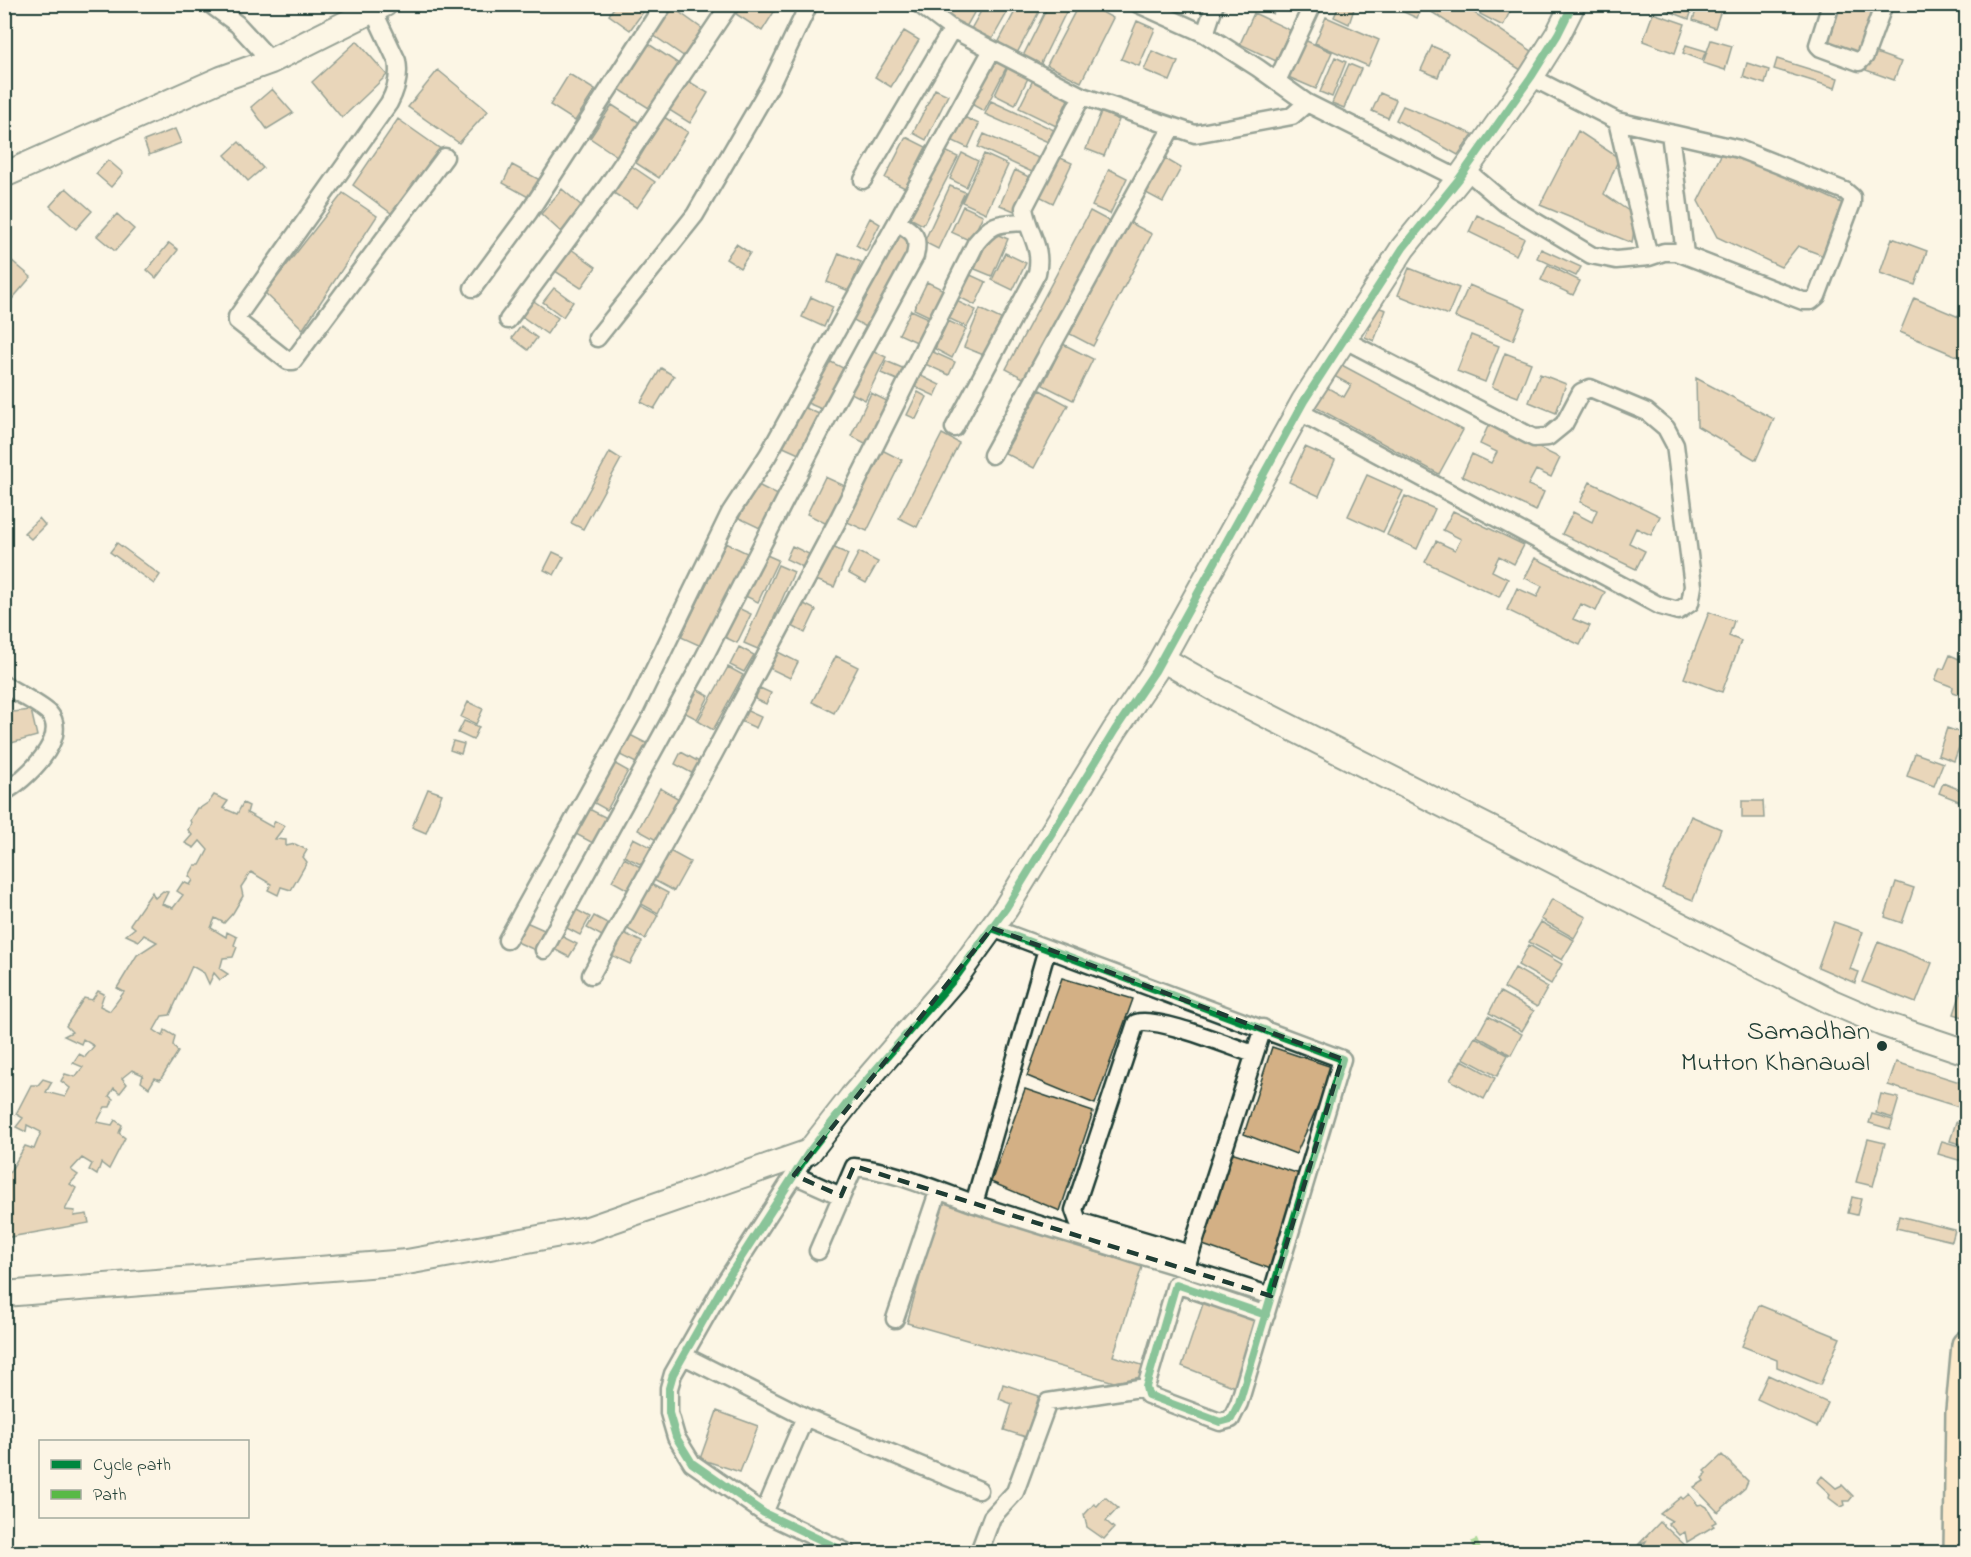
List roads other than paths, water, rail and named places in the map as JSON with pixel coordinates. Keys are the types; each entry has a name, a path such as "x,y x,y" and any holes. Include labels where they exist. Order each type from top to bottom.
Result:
{"main road":[{"path":"1958,1552 1960,1412 1966,1345"}],"street":[{"path":"210,4 237,24 272,61"},
{"path":"473,288 529,212 664,4"},
{"path":"508,320 608,185 730,4"},
{"path":"597,338 695,214 771,84 809,4"},
{"path":"919,4 952,28 1082,96 1195,134 1292,116 1307,102"},
{"path":"1138,4 1205,34 1307,102 1462,175 1591,255 1616,260 1677,252 1803,301 1810,301 1817,296 1852,203 1852,197 1845,191 1739,149 1617,121 1531,77"},
{"path":"1205,34 1215,4"},
{"path":"1277,81 1313,4"},
{"path":"846,1552 764,1513 692,1463 676,1437 669,1413 669,1388 673,1374 724,1284 808,1152 852,1097 956,977 992,928 1115,730 1162,659 1298,411 1343,339 1403,248 1462,175 1531,77 1558,34 1573,4"},
{"path":"1831,4 1818,45 1859,62 1865,56 1884,4"},
{"path":"4,175 221,79 272,61 379,8 399,68 395,91 389,103 237,317 237,321 288,361 293,361 445,157"},
{"path":"863,180 952,28"},
{"path":"507,940 635,709 730,513 768,455 992,50"},
{"path":"954,428 1037,273 1040,260 1039,250 1026,222 1024,208 1082,96"},
{"path":"1617,121 1649,257"},
{"path":"992,455 1172,127"},
{"path":"1670,133 1685,254"},
{"path":"544,951 696,673 834,405 915,256 916,237 897,222"},
{"path":"591,975 713,755 826,542 976,243 988,228 997,224 1026,222"},
{"path":"1298,411 1660,606 1678,611 1690,603 1694,586 1675,445 1666,428 1647,412 1590,388 1581,392 1564,424 1548,437 1534,438 1343,339"},
{"path":"1162,659 1217,690 1832,1002 1893,1028 1966,1052"},
{"path":"4,686 48,713 54,722 54,734 37,766 24,779 4,792"},
{"path":"992,928 1342,1059 1266,1315 1239,1403 1231,1419 1220,1422 1148,1395 1146,1387 1176,1284 1266,1315"},
{"path":"974,1204 1047,949"},
{"path":"1254,1054 1165,1024 1144,1020 1136,1023 1074,1210 1078,1221 1188,1261 1271,1296"},
{"path":"1188,1261 1263,1028"},
{"path":"4,1294 407,1262 588,1229 808,1152"},
{"path":"818,1251 854,1167 875,1170 974,1204 1188,1261"},
{"path":"794,1175 841,1196"},
{"path":"895,1319 938,1192"},
{"path":"684,1356 805,1417 979,1490"},
{"path":"980,1552 992,1517 1015,1492 1048,1402 1146,1387"},
{"path":"764,1513 805,1417"}],"place":[{"name":"Samadhan Mutton Khanawal","path":"1882,1046"}]}
